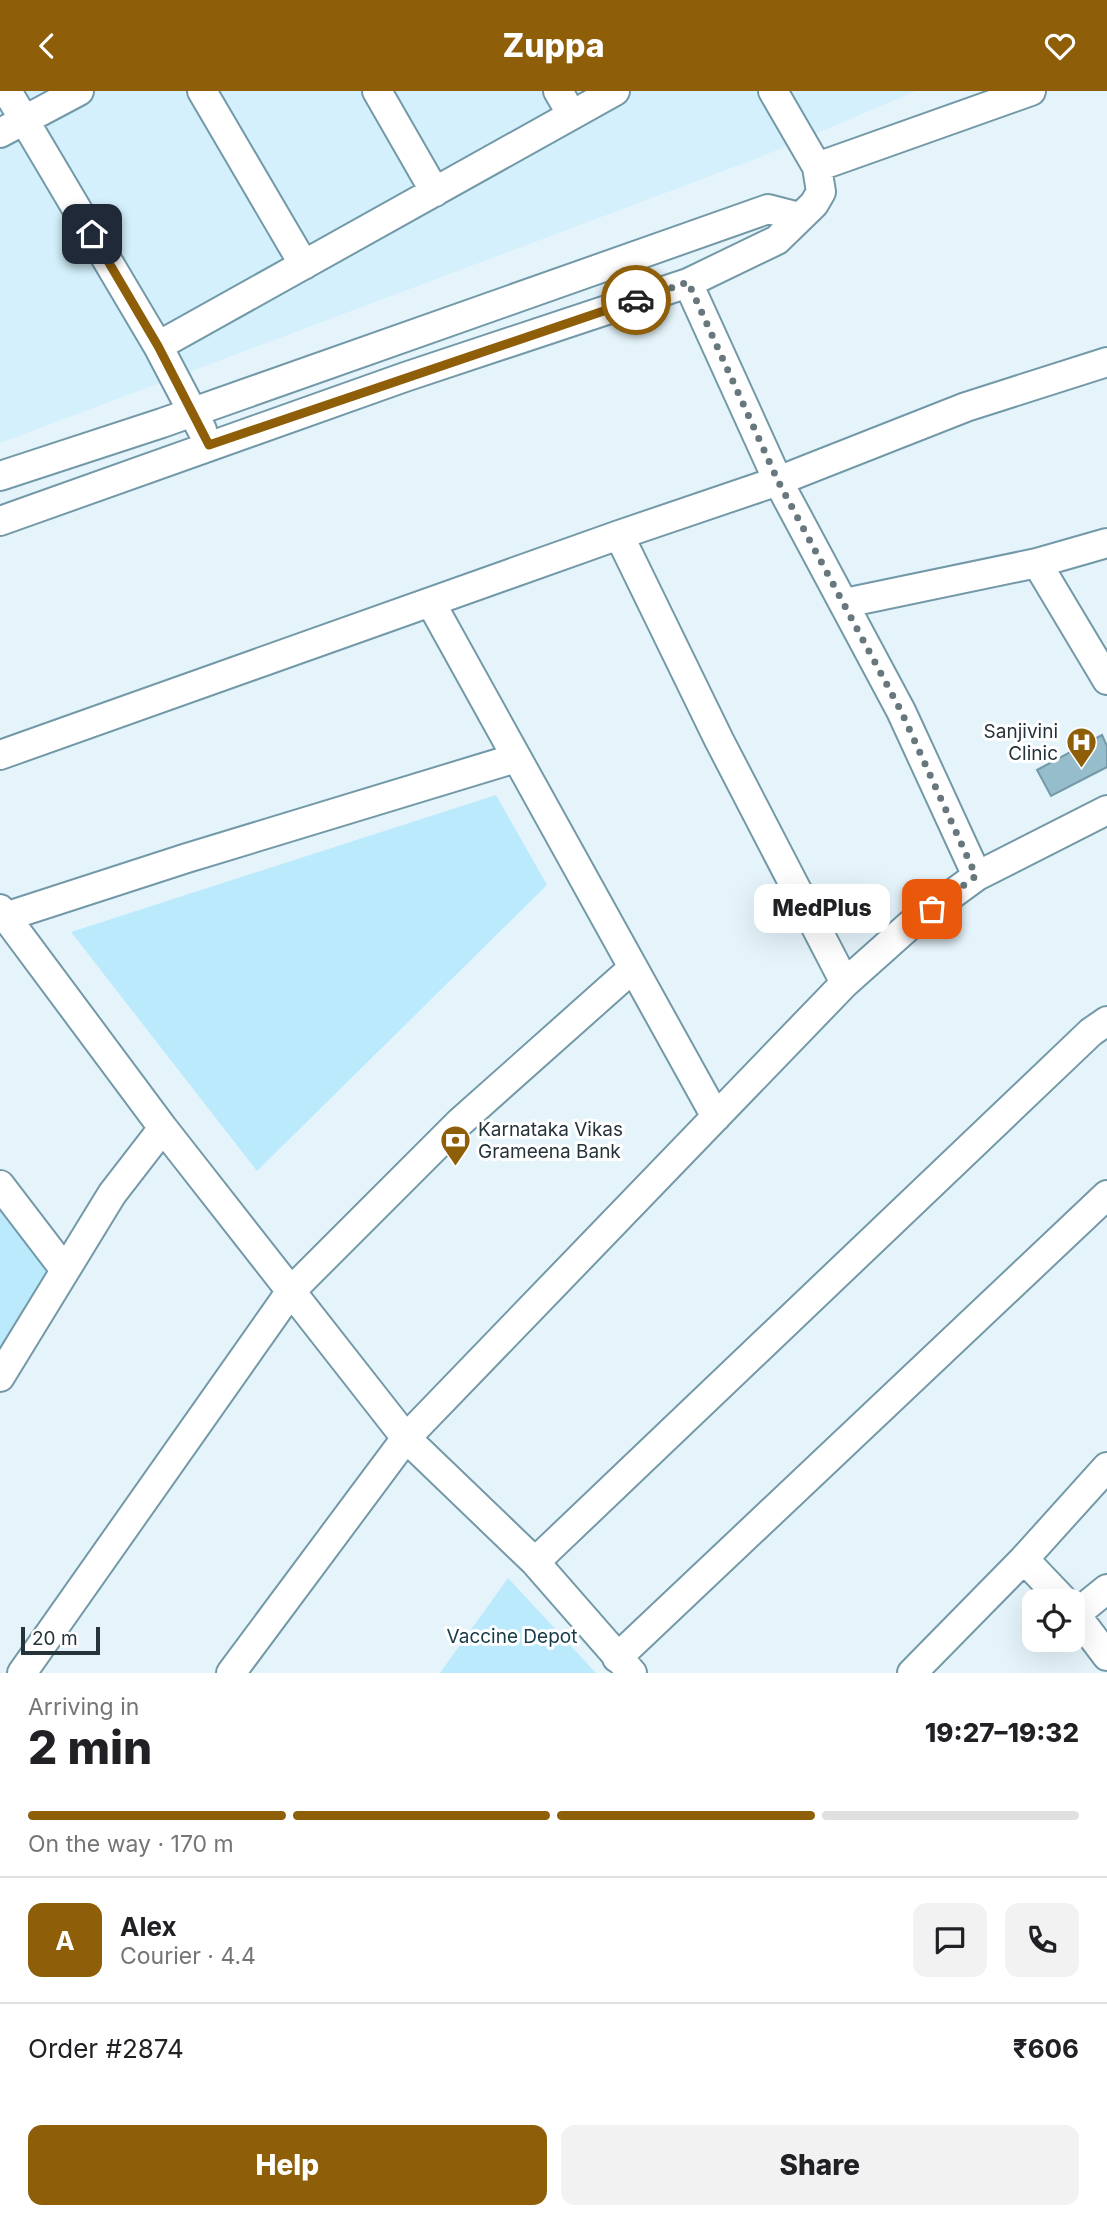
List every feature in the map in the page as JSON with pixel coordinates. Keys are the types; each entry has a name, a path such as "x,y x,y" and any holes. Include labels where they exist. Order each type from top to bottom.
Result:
{"street":[{"path":"7,91 13,127 158,346 209,445"},
{"path":"13,127 79,91"},
{"path":"202,91 304,265"},
{"path":"377,91 435,192"},
{"path":"158,346 435,192 565,103 615,91"},
{"path":"0,521 209,445 688,282 777,240 814,204 821,192 817,167 773,91"},
{"path":"817,167 1031,91"},
{"path":"0,476 193,413 768,209 799,217"},
{"path":"688,282 778,481 901,711 976,876"},
{"path":"0,755 778,481 965,407 1107,362"},
{"path":"619,535 719,740 845,983"},
{"path":"845,603 1037,563 1107,543"},
{"path":"1037,563 1107,680"},
{"path":"431,603 716,1117"},
{"path":"516,758 3,913 163,1128 406,1438 535,1562 624,1665 1107,1195"},
{"path":"231,1673 406,1438 845,983 909,925 976,876 1107,810"},
{"path":"22,1673 291,1291 459,1123 633,968"},
{"path":"535,1562 1091,1032 1107,1021"},
{"path":"0,1377 113,1193 163,1128"},
{"path":"0,1185 65,1270"},
{"path":"919,1670 1107,1467"},
{"path":"1024,1559 1052,1589"},
{"path":"1085,1601 1107,1589"},
{"path":"1085,1627 1107,1656"}],"shaded area":[{"path":"0,91 916,91 758,158 0,443"}],"green space":[{"path":"496,795 547,885 257,1171 71,932"},
{"path":"0,1196 55,1269 0,1361"},
{"name":"Vaccine Depot","path":"508,1578 596,1673 440,1673"}],"building":[{"path":"1102,735 1107,746 1107,767 1051,796 1037,770"}],"way so far":[{"path":"636,300 688,282 778,481 901,711 976,876 932,909"}],"place":[{"name":"Sanjivini Clinic","path":"1081,769"},
{"name":"MedPlus","path":"932,909"},
{"name":"Karnataka Vikas Grameena Bank","path":"455,1167"}],"route":[{"path":"92,234 158,346 209,445 636,300"}]}
